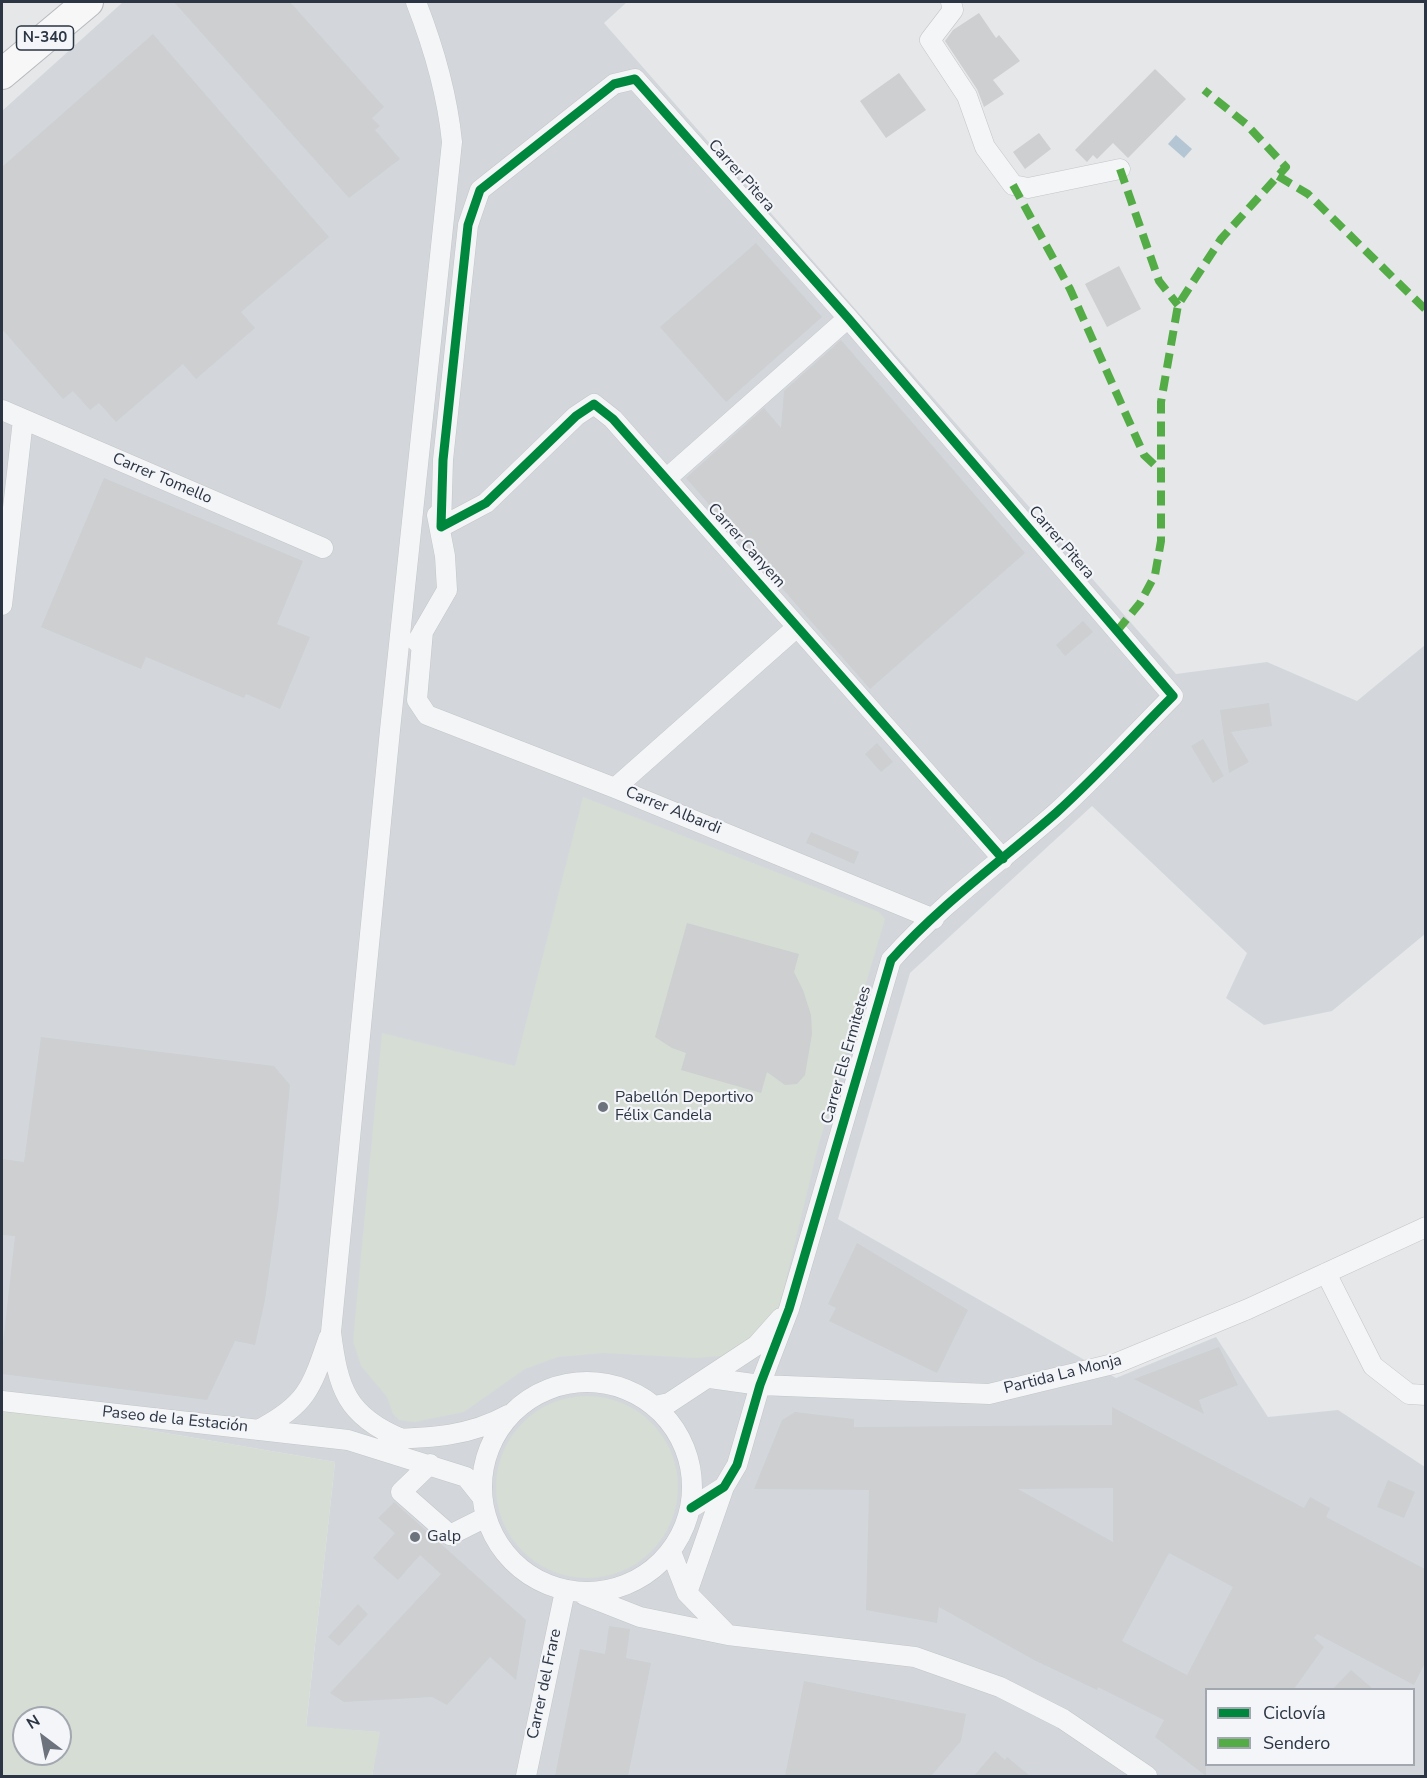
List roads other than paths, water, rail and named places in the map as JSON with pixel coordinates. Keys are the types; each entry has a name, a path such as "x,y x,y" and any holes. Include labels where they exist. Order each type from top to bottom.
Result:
{"highway":[{"name":"N-340","path":"2,74 88,2"}],"street":[{"path":"402,1439 371,1423 342,1390 335,1363 331,1332 395,674 452,142 448,102 439,63 416,2"},
{"path":"951,2 953,10 930,39 967,96 985,147 1012,185 1028,188 1120,169"},
{"name":"Carrer Pitera","path":"441,527 444,460 468,225 480,190 614,84 635,79 848,318 1173,696"},
{"path":"666,479 848,318"},
{"name":"Carrer Canyem","path":"441,527 486,503 576,416 594,405 613,419 1003,859"},
{"name":"Carrer Tomello","path":"2,410 323,548"},
{"path":"2,605 23,420"},
{"path":"395,674 447,590 441,527 417,467"},
{"path":"615,788 798,627"},
{"name":"Carrer Albardi","path":"423,631 417,700 427,715 615,788 934,919"},
{"name":"Carrer Els Ermitetes","path":"691,1509 724,1487 737,1465 760,1385 789,1309 891,960 934,919 1058,811 1173,696"},
{"name":"Partida La Monja","path":"710,1378 760,1385 989,1394 1118,1363 1248,1309 1425,1227"},
{"path":"1326,1273 1373,1366 1409,1394 1425,1395"},
{"name":"Carrer Els Ermitetes","path":"655,1406 669,1403 757,1346 789,1309"},
{"path":"260,1429 285,1416 299,1404 313,1384 331,1332"},
{"path":"572,1592 613,1590 645,1576 671,1552 684,1532 691,1509 693,1480 687,1452 674,1427 655,1406 633,1392 584,1382 559,1386 536,1396 515,1411 495,1436 484,1466 482,1497 486,1516 497,1543 515,1565 538,1581 640,1617 728,1635 915,1657 1000,1687 1063,1719 1147,1776"},
{"name":"Paseo de la Estación","path":"2,1401 348,1440 466,1477 482,1497"},
{"path":"299,1404 299,1425 305,1434"},
{"name":"Paseo de la Estación","path":"348,1440 402,1439 462,1434 484,1428 515,1411"},
{"path":"430,1464 401,1492 450,1535 486,1516"},
{"path":"687,1593 724,1487"},
{"path":"671,1552 687,1593 728,1635"},
{"name":"Carrer del Frare","path":"526,1776 572,1592"}],"water":[{"path":"1176,135 1192,149 1184,158 1168,144"}],"place":[{"name":"Pabellón Deportivo Félix Candela","path":"603,1107"},
{"name":"Galp","path":"415,1537"}]}
